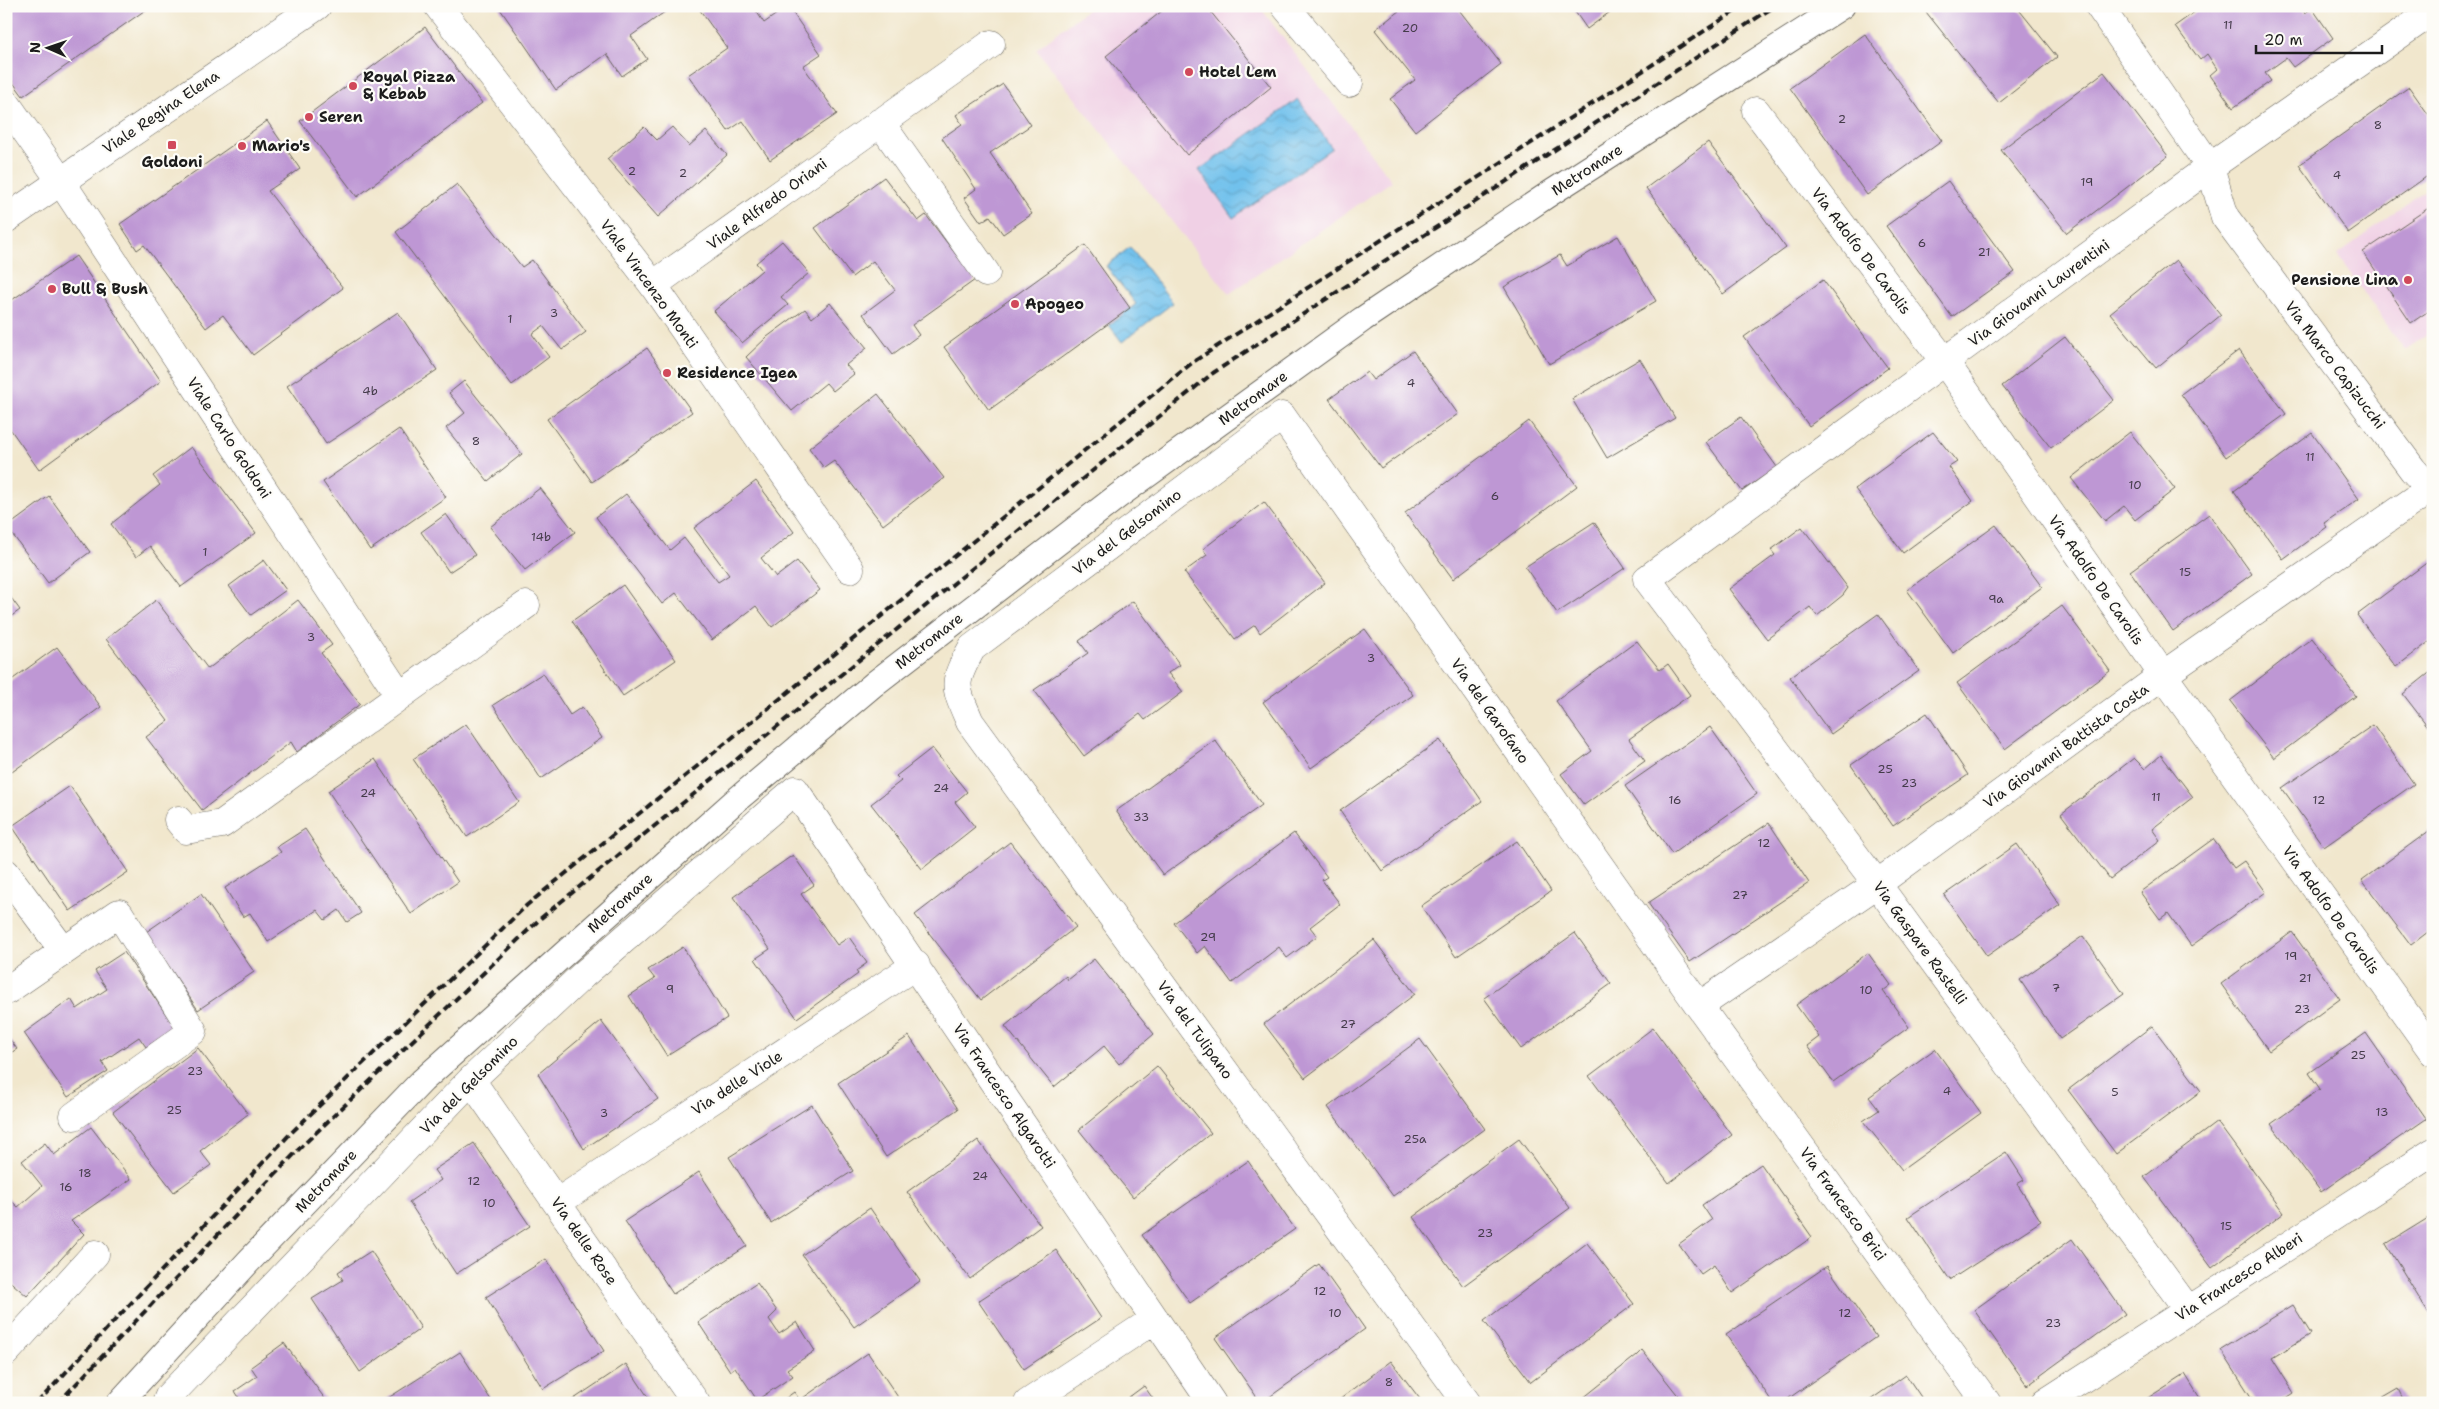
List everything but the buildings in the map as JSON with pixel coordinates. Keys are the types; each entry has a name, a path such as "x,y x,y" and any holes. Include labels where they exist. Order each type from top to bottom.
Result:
{"street":[{"name":"Viale Regina Elena","path":"6,219 60,180 318,6"},
{"name":"Viale Vincenzo Monti","path":"438,6 653,285 850,569"},
{"path":"1285,6 1349,83"},
{"name":"Via Marco Capizucchi","path":"2099,6 2210,167 2225,217 2413,470 2432,489"},
{"name":"Via Giovanni Laurentini","path":"1647,579 2210,167 2433,11"},
{"name":"Viale Alfredo Oriani","path":"653,285 991,44"},
{"name":"Viale Carlo Goldoni","path":"6,102 60,180 399,696"},
{"name":"Via Adolfo De Carolis","path":"1756,111 1945,362 2163,675 2433,1052"},
{"path":"880,122 986,273"},
{"name":"Via del Gelsomino","path":"972,648 1282,416"},
{"name":"Via del Garofano","path":"1282,416 1699,1006"},
{"name":"Via Giovanni Battista Costa","path":"1699,1006 1877,884 2163,675 2432,489"},
{"name":"Via Gaspare Rastelli","path":"1647,579 1877,884 2188,1310"},
{"path":"178,820 186,830 222,824 526,604"},
{"name":"Via del Tulipano","path":"972,648 957,674 957,694 970,722 1467,1403"},
{"name":"Via del Gelsomino","path":"166,1403 169,1396 471,1080 583,975 795,790"},
{"name":"Via Francesco Algarotti","path":"795,790 916,965 1212,1403"},
{"path":"6,873 62,950"},
{"path":"6,991 62,950 120,912 193,1031 74,1116"},
{"name":"Via delle Viole","path":"558,1202 916,965"},
{"name":"Via Francesco Brici","path":"1699,1006 1987,1403"},
{"name":"Via delle Rose","path":"471,1080 558,1202 696,1403"},
{"name":"Via Francesco Alberi","path":"2045,1403 2433,1152"},
{"path":"6,1352 95,1254"},
{"path":"1028,1403 1155,1319"}],"lane":[{"name":"Metromare","path":"119,1403 248,1262 422,1081 734,802 874,684 1118,496 1363,319 1546,196 1842,6"}],"shaded area":[{"path":"1092,6 1259,6 1392,181 1229,294 1036,49"},
{"path":"2433,184 2433,331 2405,350 2337,255"}],"water":[{"path":"1298,99 1332,148 1233,218 1199,170"},
{"path":"1130,247 1173,303 1122,342 1109,325 1136,304 1106,266"}],"railway":[{"path":"37,1403 290,1134 527,905 1193,362 1743,6"},
{"path":"58,1403 301,1147 541,918 1213,373 1775,6"}],"place":[{"name":"Hotel Lem","path":"1189,72"},
{"name":"Royal Pizza & Kebab","path":"353,86"},
{"name":"Seren","path":"309,117"},
{"name":"Goldoni","path":"172,145"},
{"name":"Mario's","path":"242,146"},
{"name":"Pensione Lina","path":"2408,280"},
{"name":"Bull & Bush","path":"52,289"},
{"name":"Apogeo","path":"1015,304"},
{"name":"Residence Igea","path":"667,373"}]}
